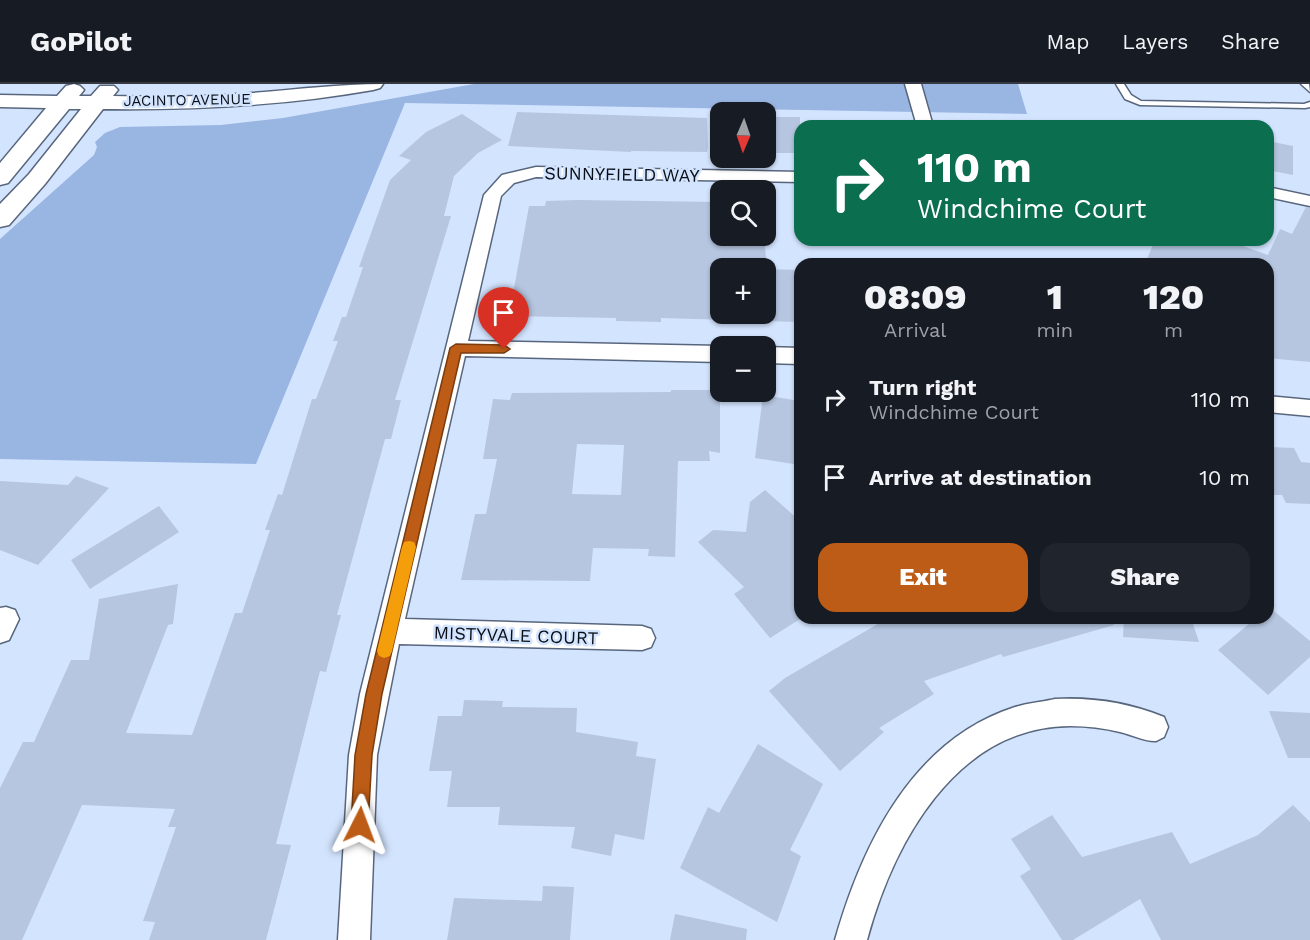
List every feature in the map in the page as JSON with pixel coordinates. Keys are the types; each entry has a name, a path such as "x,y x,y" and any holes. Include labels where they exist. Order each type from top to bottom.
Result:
{"street":[{"path":"0,178 78,84"},
{"name":"JACINTO AVENUE","path":"0,101 63,102 105,93 179,102 258,99 374,84"},
{"path":"913,84 923,120"},
{"path":"0,219 37,179 105,93"},
{"name":"SUNNYFIELD WAY","path":"354,940 363,755 389,631 493,195 508,179 536,172 794,177"},
{"path":"1274,193 1310,201"},
{"path":"456,348 710,354"},
{"path":"776,355 794,356"},
{"path":"1274,405 1310,408"},
{"path":"0,620 6,619 0,631"},
{"name":"MISTYVALE COURT","path":"389,631 642,638"},
{"path":"851,940 867,884 883,848 908,807 933,777 957,755 988,734 1022,719 1053,712 1087,712 1121,717 1154,727"}],"lane":[{"path":"1120,84 1128,97 1140,103 1305,106 1310,104"},
{"path":"1305,84 1310,90"}],"shaded area":[{"path":"474,84 1018,84 1027,114 776,110 776,102 710,102 710,108 405,103 256,464 0,459 0,239 94,155 97,147 95,142 105,133 120,127 221,125 283,118"}],"building":[{"path":"517,112 707,118 708,148 707,152 631,152 508,146"},
{"path":"462,114 502,140 478,153 454,176 444,216 451,216 395,400 401,400 391,439 385,439 337,615 341,615 326,672 320,671 276,844 291,845 266,940 149,940 155,922 143,921 176,827 168,827 175,809 82,805 22,940 0,940 0,788 23,742 34,742 71,660 89,660 99,599 178,584 173,624 168,625 126,733 192,735 235,613 242,613 270,530 265,530 278,494 282,495 312,399 316,399 338,341 333,341 342,317 346,317 363,267 359,267 390,180 411,160 399,156 426,132"},
{"path":"776,117 800,117 800,120 794,120 794,153 776,153"},
{"path":"1274,142 1293,146 1293,175 1274,171"},
{"path":"578,200 710,202 710,246 765,246 766,258 710,258 710,319 661,318 661,322 616,321 616,318 509,316 529,206 545,206 546,201"},
{"path":"1306,207 1310,208 1310,362 1274,359 1274,258 1147,258 1152,246 1243,246 1268,255 1280,229 1292,234"},
{"path":"776,269 794,270 794,322 776,321"},
{"path":"710,390 710,402 720,402 720,453 709,451 710,461 678,461 675,557 648,556 649,549 593,548 590,581 461,580 475,514 486,514 497,459 483,459 493,399 510,400 512,393","holes":["577,444 624,445 621,495 572,494"]},
{"path":"776,397 794,400 794,464 755,458 762,402 776,402"},
{"path":"1274,447 1294,448 1301,462 1310,463 1310,504 1286,503 1282,495 1274,495"},
{"path":"76,476 109,488 38,565 0,550 0,481 68,485"},
{"path":"765,490 794,516 794,623 770,638 734,594 744,587 698,542 713,530 746,532 750,502"},
{"path":"159,506 179,532 90,589 71,560"},
{"path":"1274,611 1310,641 1310,657 1268,695 1218,650 1249,624 1274,624"},
{"path":"878,624 1114,624 1003,657 1001,654 924,681 934,694 879,728 884,732 840,771 769,691 785,678"},
{"path":"1124,624 1193,624 1199,642 1123,637"},
{"path":"464,700 503,701 502,707 577,708 576,732 638,742 636,756 656,759 644,840 615,834 611,856 571,848 575,827 498,825 500,807 447,807 452,771 429,771 438,716 462,716"},
{"path":"1269,711 1310,713 1310,758 1288,758"},
{"path":"758,744 823,784 790,850 801,856 777,922 680,868 708,807 719,813"},
{"path":"1293,805 1310,822 1310,940 1161,940 1140,899 1073,940 1062,940 1020,876 1031,869 1011,839 1052,815 1082,857 1172,832 1190,864 1258,835"},
{"path":"543,886 574,887 570,940 447,940 454,898 542,901"},
{"path":"675,914 747,929 746,940 670,940"}],"slow traffic":[{"path":"384,651 409,547"}],"route":[{"path":"360,825 363,755 374,694 456,348 504,349"}]}
